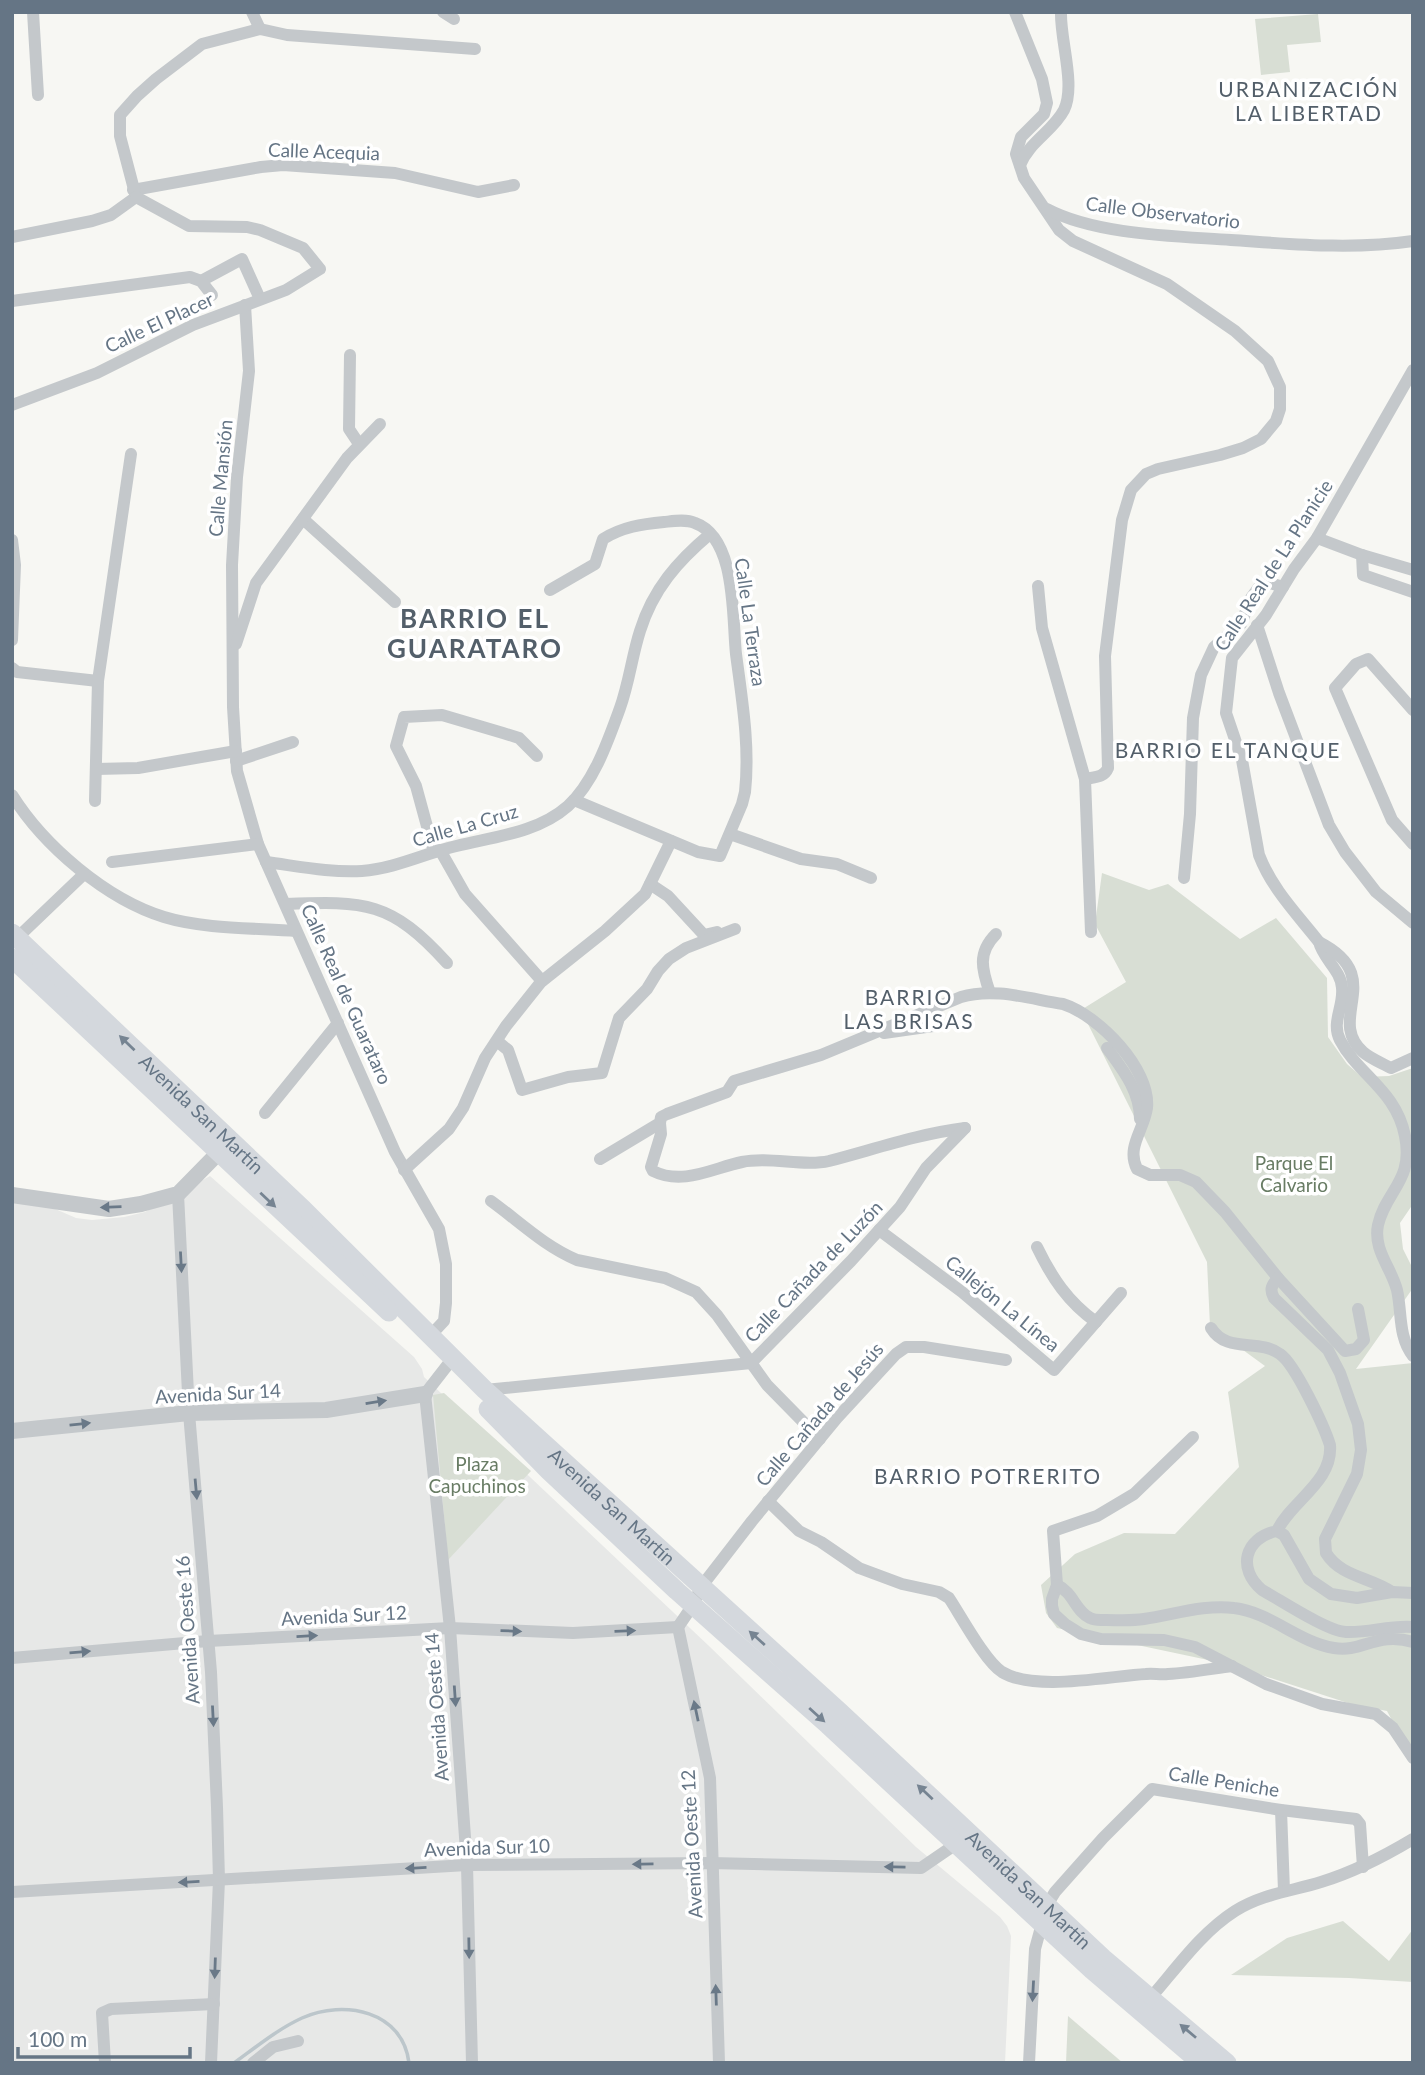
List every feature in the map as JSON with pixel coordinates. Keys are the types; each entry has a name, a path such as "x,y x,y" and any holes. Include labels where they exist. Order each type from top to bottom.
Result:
{"main road":[{"name":"Avenida San Martín","path":"15,936 224,1147 449,1362 549,1471 697,1596 1144,2005 1201,2063"},
{"name":"Avenida San Martín","path":"12,958 224,1147 304,1210 430,1336 449,1362 485,1390 828,1725 956,1844 1044,1914"},
{"name":"Avenida San Martín","path":"1144,2005 1227,2063"}],"street":[{"path":"33,12 38,95"},
{"path":"252,12 260,29"},
{"path":"443,12 454,19"},
{"path":"1014,12 1046,96 1044,114 1018,142 1016,154 1030,188 1047,209"},
{"path":"1020,165 1032,144 1062,113 1067,98 1061,12"},
{"path":"12,237 111,215 134,194 120,136 120,115 146,87 202,44 260,29 287,36 475,49"},
{"name":"Calle Acequia","path":"134,194 261,167 283,165 395,173 478,192 514,185"},
{"name":"Calle El Placer","path":"12,405 97,373 193,325 286,290 320,269 303,248 260,230 247,227 190,226 134,194"},
{"name":"Calle Observatorio","path":"1047,209 1063,217 1104,227 1168,235 1338,247 1413,241"},
{"name":"Calle Observatorio","path":"1047,209 1059,230 1073,241 1167,284 1235,331 1268,361 1280,387 1281,398 1276,421 1261,439 1253,444 1220,455 1158,469 1146,474 1131,490 1122,520 1105,656 1108,768 1106,773 1100,776 1085,779"},
{"path":"201,281 242,259 260,299"},
{"path":"12,302 190,276 201,281 212,295"},
{"name":"Calle Mansión","path":"232,654 234,523 249,371 245,304"},
{"path":"350,355 349,429 359,444"},
{"name":"Calle Real de La Planicie","path":"1413,370 1317,538 1232,657 1226,713 1242,760 1263,865 1275,887 1319,942 1340,956 1353,975 1354,991 1349,1020 1362,1051 1391,1068 1413,1058"},
{"path":"232,654 256,583 347,458 380,424"},
{"path":"95,801 98,681 131,454"},
{"path":"303,519 395,602"},
{"path":"551,590 595,564 603,539 628,527 681,520 698,523 710,534"},
{"name":"Calle La Cruz","path":"266,862 363,871 525,829 554,815 574,800 590,776 621,706 640,631 656,597 675,566 710,534"},
{"name":"Calle La Terraza","path":"671,841 698,852 720,856 745,792 745,716 728,574 721,548 710,534"},
{"path":"1317,538 1413,570"},
{"path":"12,540 15,565 12,639"},
{"path":"1362,555 1363,575 1413,592"},
{"path":"1184,878 1190,814 1193,718 1200,675 1214,647 1245,617 1251,598 1259,587 1270,583 1283,587"},
{"path":"1038,586 1042,628 1085,779 1091,932"},
{"path":"1257,625 1300,752 1332,831 1349,859 1376,892 1413,923"},
{"name":"Calle Real de Guarataro","path":"232,654 239,782 258,844 404,1170 439,1229 446,1264 444,1321 430,1336"},
{"path":"1413,710 1368,659 1356,664 1335,688 1392,820 1413,844"},
{"path":"12,668 17,672 98,681"},
{"path":"537,756 519,738 442,715 404,717 397,746 416,786 437,851 465,894 542,981"},
{"path":"96,769 138,768 236,756 293,742"},
{"path":"12,795 43,835 83,874 118,895 164,917 209,924 296,931"},
{"path":"404,1170 449,1129 463,1108 485,1058 542,981 634,905 650,884 671,841 574,800"},
{"path":"730,834 801,859 837,864 870,878"},
{"path":"113,862 258,844"},
{"path":"15,936 83,874"},
{"path":"497,1041 508,1050 522,1090 568,1077 602,1073 619,1018 647,989 658,971 669,959 686,948 731,930 704,935 668,897 650,884"},
{"path":"286,904 337,902 371,907 401,921 447,963"},
{"path":"990,993 982,968 982,958 996,934"},
{"name":"Calle Real de La Planicie","path":"1319,942 1321,952 1341,982 1342,991 1335,1023 1339,1039 1388,1096 1405,1134 1407,1158 1404,1171 1400,1184 1381,1214 1377,1233 1380,1253 1397,1291 1404,1342 1413,1356"},
{"path":"600,1159 660,1123 661,1117 727,1092 734,1081 806,1060 975,993 990,993 1074,1007 1121,1046 1144,1086 1147,1109 1133,1152 1133,1162 1137,1170 1150,1175 1180,1175 1196,1182 1345,1351 1356,1349 1364,1340 1358,1309"},
{"path":"265,1113 338,1023"},
{"path":"870,1035 940,1025"},
{"path":"1107,1048 1134,1089 1140,1115 1139,1129"},
{"name":"Calle Cañada de Luzón","path":"485,1390 751,1363 900,1207 926,1168 965,1128 886,1143 827,1161 753,1161 688,1177 670,1177 653,1171 651,1167 661,1134 660,1123"},
{"path":"12,1195 109,1209 141,1204 178,1194 224,1147"},
{"name":"Avenida Oeste 16","path":"178,1194 189,1413 208,1641 219,1880 211,2063"},
{"path":"491,1201 538,1239 565,1255 577,1260 665,1278 696,1292 717,1315 766,1385 820,1439"},
{"name":"Callejón La Línea","path":"879,1230 962,1292 1054,1370 1121,1293"},
{"path":"1037,1247 1052,1278 1068,1299 1096,1322"},
{"path":"1278,1278 1272,1286 1274,1298 1335,1360 1361,1438 1361,1462 1325,1539 1325,1553 1344,1571 1373,1581 1392,1592"},
{"path":"1211,1328 1221,1340 1228,1343 1269,1348 1287,1360 1328,1438 1330,1451 1329,1460 1318,1482 1277,1531 1258,1541 1247,1555 1248,1574 1262,1590 1336,1630 1356,1632 1392,1626 1413,1627"},
{"name":"Calle Cañada de Jesús","path":"678,1627 697,1596 768,1500 888,1361 906,1348 933,1348 1006,1360"},
{"path":"425,1394 449,1362"},
{"name":"Avenida Sur 14","path":"12,1432 189,1413 326,1410 425,1394"},
{"name":"Avenida Oeste 14","path":"425,1394 450,1628 467,1866 472,2063"},
{"path":"1193,1437 1128,1499 1091,1519 1052,1531 1057,1584 1052,1599 1054,1614 1081,1634 1101,1639 1164,1640 1195,1647 1266,1685 1322,1704 1376,1714 1393,1728 1413,1758"},
{"path":"768,1500 799,1531 821,1542 859,1568 902,1584 939,1592 949,1598 990,1660 1001,1671 1012,1676 1035,1680 1081,1681 1232,1666"},
{"path":"1277,1531 1284,1535 1309,1579 1331,1594 1357,1598 1392,1592 1413,1593"},
{"path":"1057,1584 1072,1596 1080,1611 1094,1620 1133,1620 1231,1607 1255,1614 1299,1637 1334,1648 1387,1638 1413,1642"},
{"name":"Avenida Sur 12","path":"12,1658 208,1641 450,1628 572,1633 678,1627"},
{"name":"Avenida Oeste 12","path":"678,1627 710,1778 719,2063"},
{"name":"Calle Peniche","path":"1044,1914 1055,1892 1152,1789 1356,1819 1360,1824 1363,1867"},
{"path":"1281,1810 1284,1891"},
{"path":"1144,2005 1217,1924 1252,1902 1363,1867 1413,1839"},
{"name":"Avenida Sur 10","path":"12,1892 467,1866 711,1863 921,1868 956,1844"},
{"path":"1029,2063 1035,1949 1044,1914"},
{"path":"105,2063 102,2013 111,2009 214,2004"},
{"path":"253,2063 273,2048 298,2041"}],"shaded area":[{"path":"210,1176 414,1357 424,1377 709,1646 916,1847 1000,1917 1011,1936 1005,2063 12,2063 12,1199 30,1198 76,1218 92,1220 124,1217 145,1212"}],"green space":[{"path":"1318,14 1321,42 1287,45 1290,72 1261,75 1255,19"},
{"name":"Parque El Calvario","path":"1102,873 1149,890 1168,884 1240,939 1276,918 1327,978 1328,1037 1347,1064 1362,1077 1389,1076 1413,1068 1413,1204 1400,1223 1403,1249 1413,1269 1413,1288 1356,1369 1413,1363 1413,1760 1387,1711 1351,1704 1227,1664 1057,1628 1046,1613 1041,1585 1075,1554 1124,1533 1175,1534 1239,1467 1228,1392 1265,1366 1210,1326 1207,1262 1081,1010 1126,982 1095,924"},
{"name":"Plaza Capuchinos","path":"444,1393 531,1471 448,1560 433,1395"},
{"path":"1343,1921 1389,1961 1413,1929 1413,1982 1231,1975 1287,1938"},
{"path":"1068,2016 1123,2063 1066,2063"}],"waterway":[{"path":"234,2063 293,2022 318,2012 336,2010 353,2010 384,2021 396,2031 404,2045 409,2063"}],"district":[{"name":"URBANIZACIÓN LA LIBERTAD","path":"1309,100"},
{"name":"BARRIO EL GUARATARO","path":"475,633"},
{"name":"BARRIO EL TANQUE","path":"1228,749"},
{"name":"BARRIO LAS BRISAS","path":"909,1008"},
{"name":"BARRIO POTRERITO","path":"988,1475"}]}
